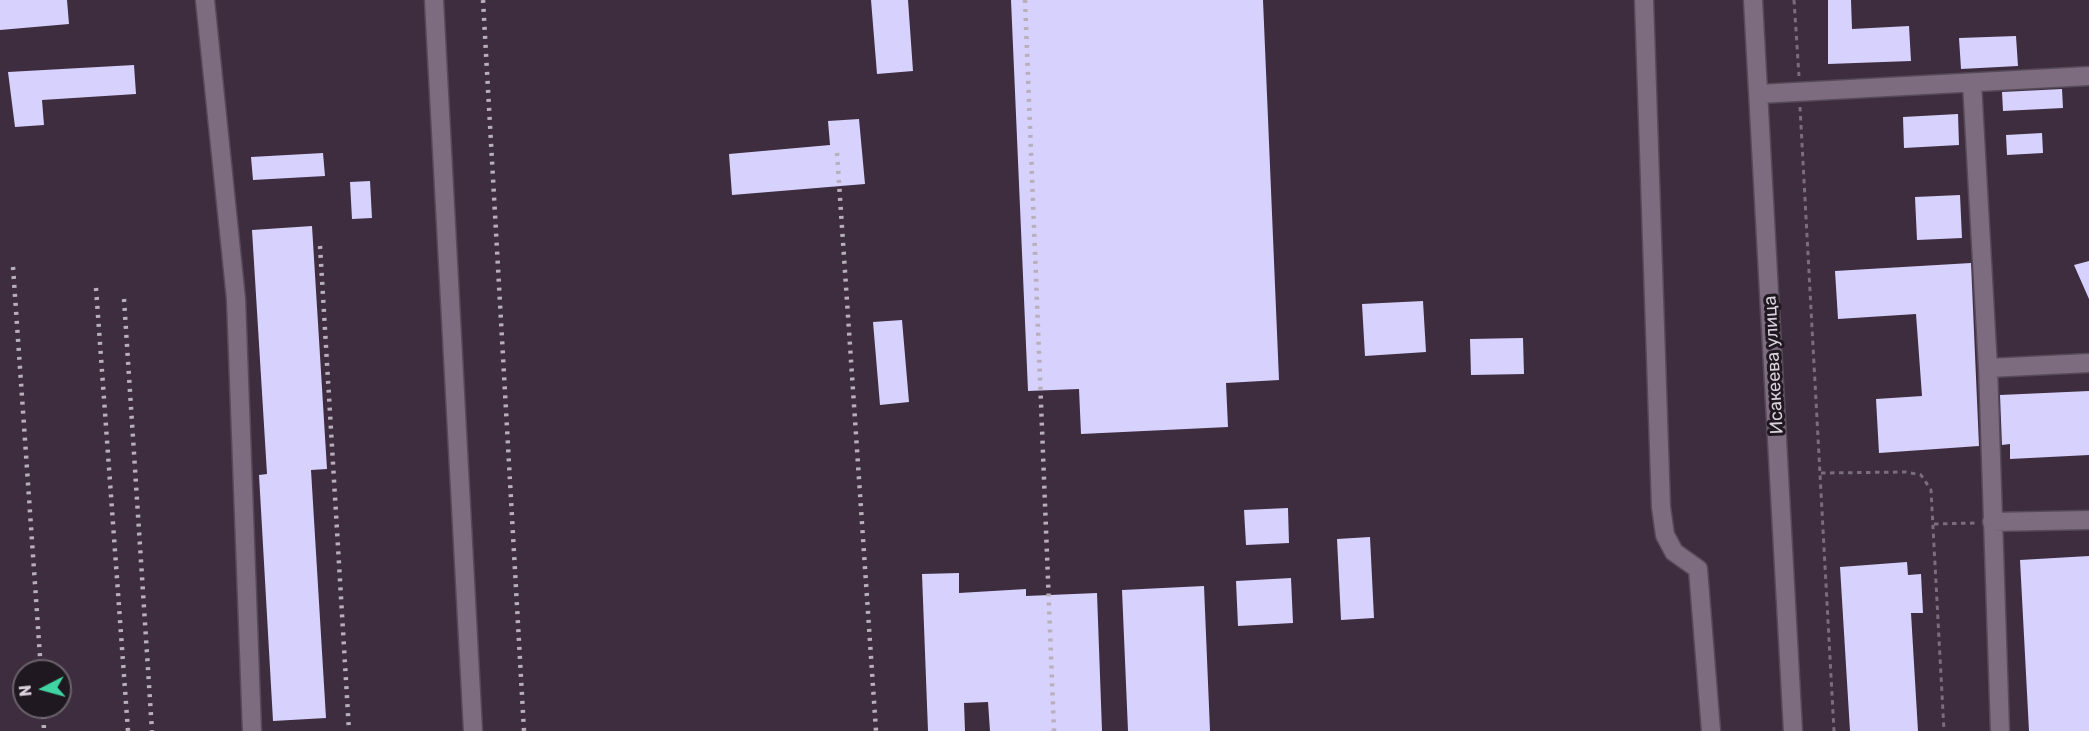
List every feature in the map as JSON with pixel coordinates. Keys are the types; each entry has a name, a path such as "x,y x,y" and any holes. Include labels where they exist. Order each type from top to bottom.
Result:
{"street":[{"path":"205,0 236,299 252,731"},
{"path":"434,0 472,731"},
{"path":"1644,0 1661,507 1665,535 1674,552 1698,569 1710,731"},
{"name":"Исакеева улица","path":"1753,0 1793,731"},
{"path":"1759,94 2089,76"},
{"path":"1972,83 1988,368 2000,731"},
{"path":"1988,368 2089,363"},
{"path":"1992,522 2089,520"}],"path":[{"path":"1794,0 1834,731"},
{"path":"1821,473 1906,471 1921,475 1931,490 1944,731"},
{"path":"1934,524 1992,522"}],"building":[{"path":"0,0 67,0 69,24 0,30"},
{"path":"871,0 908,0 913,71 877,74"},
{"path":"1011,0 1263,0 1279,380 1226,383 1228,427 1081,434 1079,389 1028,391"},
{"path":"1828,0 1851,0 1852,29 1909,26 1911,61 1828,64"},
{"path":"2016,36 2018,66 1961,69 1959,38"},
{"path":"134,65 136,94 42,100 44,125 15,127 8,72"},
{"path":"2062,89 2063,108 2003,111 2002,92"},
{"path":"1958,114 1959,145 1904,148 1903,117"},
{"path":"859,119 865,184 732,195 729,154 830,145 828,121"},
{"path":"2042,133 2043,153 2007,155 2006,135"},
{"path":"323,153 325,176 253,180 251,157"},
{"path":"370,181 372,218 352,219 350,182"},
{"path":"1960,195 1962,238 1917,240 1915,197"},
{"path":"312,226 327,469 311,470 326,718 273,721 259,475 267,474 252,230"},
{"path":"2089,261 2089,299 2074,265"},
{"path":"1971,263 1979,446 1879,453 1876,399 1922,396 1916,314 1838,319 1835,271"},
{"path":"1423,301 1426,352 1365,356 1362,304"},
{"path":"902,320 909,402 880,405 873,322"},
{"path":"1523,338 1524,374 1471,375 1470,339"},
{"path":"2089,391 2089,455 2010,459 2010,444 2002,445 2000,395"},
{"path":"1288,508 1289,543 1246,545 1244,510"},
{"path":"1370,537 1374,618 1341,620 1337,539"},
{"path":"2089,556 2089,731 2029,731 2020,560"},
{"path":"1907,562 1908,575 1921,574 1923,613 1911,613 1918,731 1850,731 1840,567"},
{"path":"959,573 959,593 1026,589 1026,596 1097,593 1102,731 990,731 988,702 964,703 965,731 928,731 922,574"},
{"path":"1291,578 1293,623 1238,626 1236,581"},
{"path":"1204,586 1210,731 1128,731 1122,590"}],"railway":[{"path":"483,0 524,731"},
{"path":"1025,0 1054,731"},
{"path":"837,153 876,731"},
{"path":"320,246 349,731"},
{"path":"13,267 40,659"},
{"path":"96,288 128,731"},
{"path":"124,299 152,731"},
{"path":"44,719 44,731"}]}
